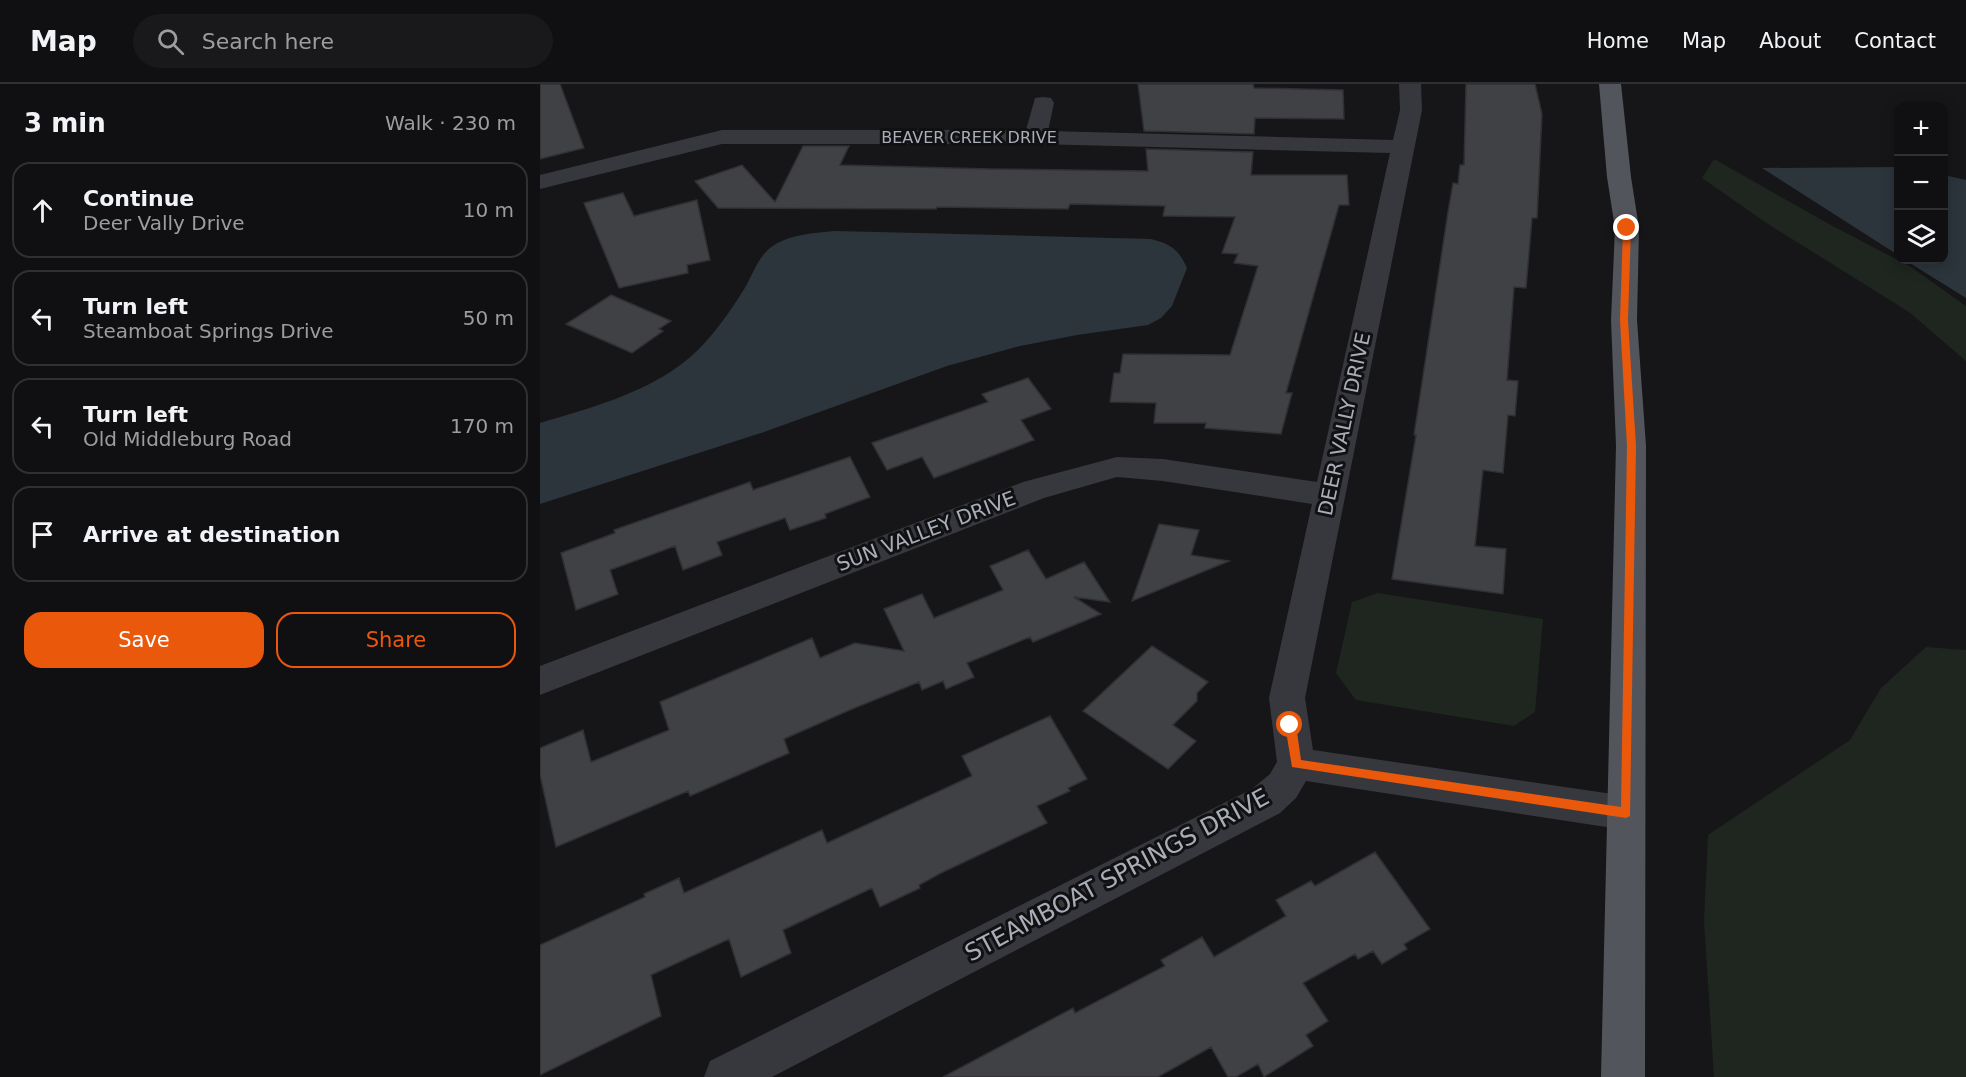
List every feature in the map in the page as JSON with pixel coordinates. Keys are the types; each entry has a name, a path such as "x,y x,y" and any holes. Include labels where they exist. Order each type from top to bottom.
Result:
{"main road":[{"path":"1610,84 1619,177 1627,228 1624,320 1631,446 1623,1077"}],"street":[{"name":"DEER VALLY DRIVE","path":"1296,764 1287,698 1411,110 1410,84"},
{"path":"1035,137 1043,103"},
{"name":"BEAVER CREEK DRIVE","path":"540,182 722,137 1035,137 1403,147"},
{"name":"SUN VALLEY DRIVE","path":"540,681 1034,490 1117,468 1163,470 1328,495"},
{"path":"1296,764 1626,813"},
{"name":"STEAMBOAT SPRINGS DRIVE","path":"726,1077 1266,801 1283,786 1296,764"}],"shaded area":[{"path":"1714,159 1894,258 1894,264 1905,264 1911,267 1966,306 1966,361 1909,312 1768,224 1702,178"},
{"path":"1894,167 1894,252 1762,168"},
{"path":"1948,176 1966,180 1966,298 1911,264 1948,264"},
{"path":"836,231 1151,239 1174,249 1187,268 1172,306 1161,318 1148,325 1020,346 947,366 764,432 540,504 540,423 630,393 679,366 699,349 716,329 746,286 759,261 770,248 793,237"},
{"path":"1378,593 1543,619 1535,712 1514,726 1356,700 1336,673 1352,602"},
{"path":"1926,647 1966,650 1966,1077 1714,1077 1704,921 1708,835 1850,740 1881,688"}],"building":[{"path":"540,84 560,84 584,148 540,159"},
{"path":"1138,84 1253,84 1254,88 1343,90 1344,119 1255,118 1254,134 1144,131"},
{"path":"1466,84 1535,84 1542,114 1537,218 1532,218 1526,288 1514,287 1507,380 1518,381 1515,416 1508,415 1503,473 1483,470 1475,546 1506,549 1503,594 1392,579 1453,183 1458,184 1460,165 1464,165"},
{"path":"803,146 849,146 840,165 992,169 1148,171 1146,149 1253,152 1251,175 1347,175 1349,205 1339,205 1286,393 1292,393 1281,434 1205,428 1206,423 1154,423 1156,403 1110,402 1114,373 1120,373 1123,354 1230,355 1258,266 1234,263 1238,254 1222,253 1235,217 1163,216 1165,206 1070,204 1068,209 718,208 695,181 742,165 775,202"},
{"path":"623,193 634,216 697,200 710,260 687,265 688,273 619,288 584,203"},
{"path":"611,295 671,321 659,329 663,331 632,353 566,324"},
{"path":"1028,378 1051,409 1021,420 1034,440 934,478 922,457 887,470 872,443 988,402 982,394"},
{"path":"850,457 870,497 825,514 826,518 790,530 785,518 717,542 722,555 683,570 675,546 610,570 618,594 576,610 561,553 615,533 614,530 750,482 753,490"},
{"path":"1159,524 1199,530 1191,555 1229,561 1132,601"},
{"path":"1028,550 1046,579 1084,562 1110,602 1074,597 1101,614 1033,642 1030,637 967,663 974,677 946,689 943,681 922,690 919,682 852,709 784,739 789,753 690,796 688,791 556,847 540,775 540,748 583,730 591,762 669,730 660,702 812,638 820,658 855,643 904,651 884,609 922,594 934,618 1003,590 990,566"},
{"path":"1152,646 1208,682 1197,693 1197,701 1173,725 1196,741 1168,769 1083,711"},
{"path":"1050,716 1087,779 1068,788 1070,791 1037,806 1047,823 941,873 919,885 920,888 880,907 872,888 783,930 791,953 741,977 729,939 651,975 661,1016 540,1075 540,945 645,897 644,894 679,878 684,893 822,830 827,843 972,776 962,756"},
{"path":"1375,852 1430,929 1404,944 1407,949 1382,964 1373,951 1358,959 1355,954 1303,983 1328,1021 1306,1035 1313,1046 1264,1077 1258,1064 1236,1077 1228,1077 1211,1047 1158,1077 943,1077 1073,1008 1075,1013 1165,966 1161,960 1202,937 1214,957 1286,916 1276,900 1311,881 1315,886"}],"route":[{"path":"1290,725 1296,764 1626,813 1631,446 1624,320 1627,228"}]}
